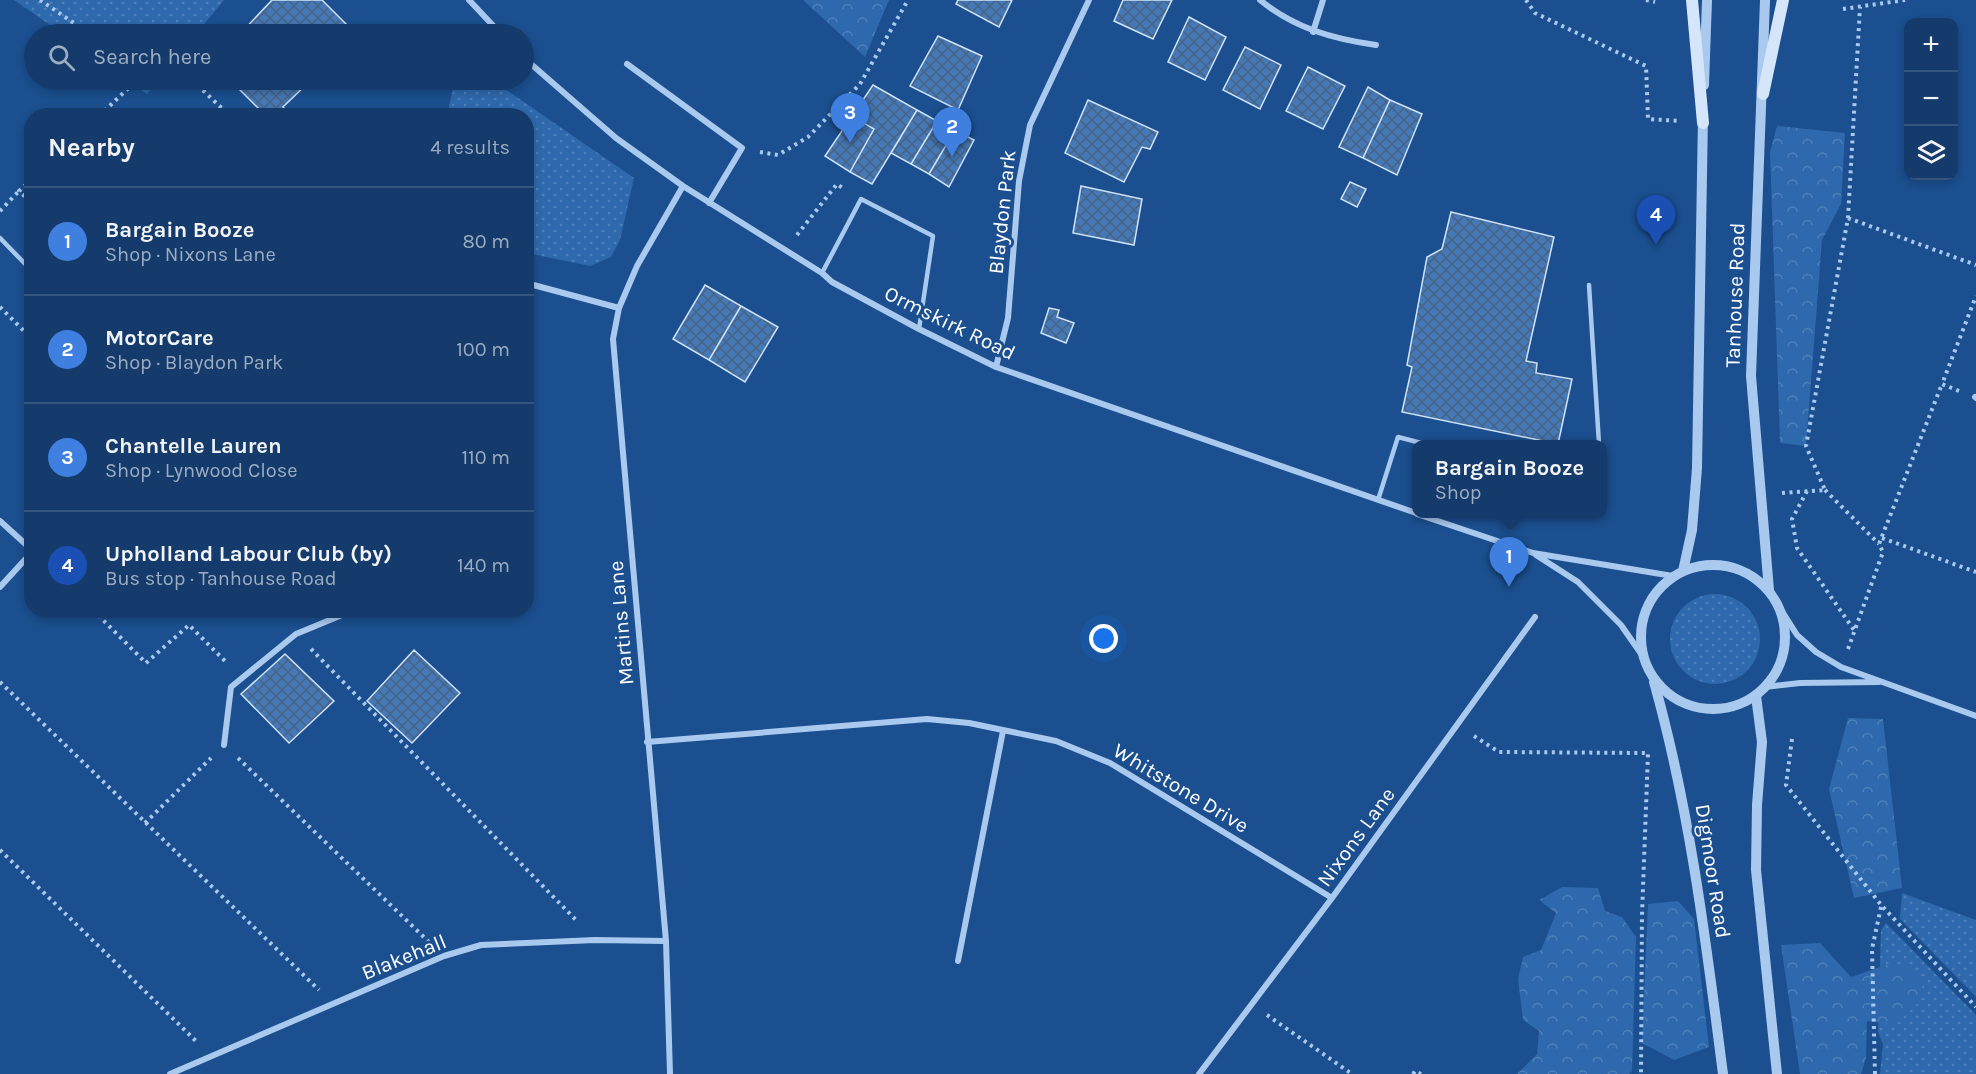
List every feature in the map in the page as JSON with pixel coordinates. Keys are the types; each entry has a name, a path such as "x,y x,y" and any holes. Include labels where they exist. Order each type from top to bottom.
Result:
{"main road":[{"path":"1692,0 1703,123"},
{"path":"1763,94 1783,0"}],"street":[{"path":"469,0 492,24"},
{"name":"Blaydon Park","path":"996,367 1008,318 1019,181 1030,125 1089,0"},
{"path":"1260,0 1271,9 1313,32 1345,41 1376,45"},
{"path":"1313,32 1323,0"},
{"name":"Tanhouse Road","path":"1678,573 1692,530 1697,468 1707,0"},
{"name":"Tanhouse Road","path":"1765,0 1751,376 1769,590"},
{"path":"627,64 742,148 709,203"},
{"name":"Ormskirk Road","path":"534,67 616,138 683,186 822,273 832,282 919,329 996,367 1412,512"},
{"name":"Martins Lane","path":"669,1074 666,941 613,339 619,308 637,266 683,186"},
{"path":"534,285 619,308"},
{"name":"Ormskirk Road","path":"1431,518 1533,553 1678,573"},
{"path":"0,520 24,543"},
{"name":"Ormskirk Road","path":"1533,553 1578,582 1621,625 1644,658"},
{"path":"0,587 24,560"},
{"path":"1780,608 1786,629 1785,650 1778,670 1756,696 1739,704 1720,709 1701,708 1682,702 1666,692 1653,677 1644,658 1641,635 1645,612 1656,592 1678,573 1706,565 1730,566 1751,574 1769,590 1797,635 1816,652 1841,667 1976,716"},
{"name":"Nixons Lane","path":"1199,1074 1332,898 1535,617"},
{"path":"224,745 231,687 296,634 335,618"},
{"name":"Digmoor Road","path":"1653,677 1670,738 1695,867 1723,1074"},
{"path":"1765,687 1800,683 1883,682"},
{"name":"Digmoor Road","path":"1756,696 1762,742 1757,805 1756,870 1777,1074"},
{"name":"Whitstone Drive","path":"647,742 927,719 969,723 1056,741 1110,763 1332,898"},
{"path":"958,961 1003,731"},
{"name":"Blakehall","path":"170,1074 444,956 481,945 595,940 666,941"}],"lane":[{"path":"822,273 861,199 933,236 919,329"},
{"path":"0,238 24,263"},
{"path":"1589,285 1599,440"},
{"path":"1378,500 1398,437 1412,441"}],"path":[{"path":"40,0 75,24"},
{"path":"742,148 778,155 808,137 860,84 908,0"},
{"path":"1526,0 1535,13 1646,66 1648,119 1703,123"},
{"path":"1646,0 1655,2"},
{"path":"1843,9 1905,0"},
{"path":"1841,667 1883,552 1879,544 1825,490 1806,446 1848,218 1860,7"},
{"path":"107,108 126,90"},
{"path":"203,90 222,108"},
{"path":"785,250 837,184"},
{"path":"0,211 24,186"},
{"path":"19,191 24,196"},
{"path":"1848,218 1976,265"},
{"path":"1879,544 1976,296"},
{"path":"0,307 24,331"},
{"path":"1942,384 1976,398"},
{"path":"1761,495 1825,490"},
{"path":"1807,491 1792,519 1797,548 1854,631"},
{"path":"1882,538 1976,572"},
{"path":"101,618 146,663 189,625 227,663"},
{"path":"296,634 595,940"},
{"path":"0,682 334,1004"},
{"path":"1456,726 1499,752 1648,753 1642,915 1641,1074"},
{"path":"1792,739 1786,785 1882,906 1976,1007"},
{"path":"145,823 224,745 444,956"},
{"path":"0,850 212,1056"},
{"path":"1875,1074 1872,949 1882,906"},
{"path":"1251,1005 1352,1074"},
{"path":"1413,1074 1415,1071 1421,1074"}],"green space":[{"path":"14,0 224,0 204,24 49,24"},
{"path":"803,0 889,0 865,57"},
{"path":"453,90 506,90 533,108 449,108"},
{"path":"534,109 634,178 620,240 611,257 590,266 534,254"},
{"path":"1777,126 1845,133 1841,204 1822,240 1806,446 1780,443 1770,152"},
{"path":"1715,594 1732,598 1747,607 1756,622 1760,639 1756,656 1747,671 1732,680 1715,684 1698,680 1683,671 1674,656 1670,639 1674,622 1683,607 1698,598"},
{"path":"1848,718 1883,719 1902,888 1854,898 1829,789"},
{"path":"1562,887 1598,888 1605,911 1622,917 1636,937 1632,1071 1629,1074 1517,1074 1537,1054 1539,1031 1523,1020 1518,979 1523,957 1541,950 1556,913 1539,900"},
{"path":"1902,893 1976,920 1976,997 1900,919"},
{"path":"1678,901 1694,919 1709,1047 1674,1060 1642,1043 1648,904"},
{"path":"1886,923 1976,1015 1976,1074 1880,1074 1883,1044 1878,1032 1881,930"},
{"path":"1820,943 1851,977 1889,964 1910,968 1923,985 1917,1004 1895,1025 1867,1021 1866,1058 1861,1074 1800,1074 1781,945"}],"building":[{"path":"272,0 322,0 346,24 249,24"},
{"path":"958,0 1012,0 999,27 956,4"},
{"path":"1123,0 1172,0 1153,39 1114,21"},
{"path":"1189,17 1226,37 1205,80 1168,62"},
{"path":"938,36 982,56 958,110 910,86"},
{"path":"1245,47 1281,65 1260,109 1223,90"},
{"path":"1308,67 1345,86 1323,129 1286,111"},
{"path":"873,85 917,110 872,184 850,172 874,129 852,116"},
{"path":"1368,87 1390,100 1363,158 1339,147"},
{"path":"240,90 301,90 284,108 258,108"},
{"path":"1088,100 1158,132 1150,149 1142,147 1124,182 1065,153"},
{"path":"1390,100 1422,114 1397,175 1363,158"},
{"path":"917,110 937,121 911,164 891,153"},
{"path":"852,116 874,129 850,172 825,156"},
{"path":"937,121 955,130 929,174 911,164"},
{"path":"955,130 974,140 949,187 929,174"},
{"path":"1350,182 1366,189 1357,207 1341,199"},
{"path":"1081,186 1142,199 1134,245 1073,233"},
{"path":"1451,212 1554,237 1526,361 1537,363 1536,373 1572,379 1559,440 1538,440 1402,412 1412,367 1407,365 1427,257 1442,249"},
{"path":"705,285 741,306 709,360 673,339"},
{"path":"741,306 778,327 745,382 709,360"},
{"path":"1049,308 1059,310 1057,317 1074,323 1066,343 1041,333"},
{"path":"414,650 460,693 412,743 367,701"},
{"path":"285,654 334,701 289,743 241,694"}],"place":[{"name":"Chantelle Lauren","path":"850,143"},
{"name":"MotorCare","path":"952,157"},
{"name":"Upholland Labour Club (by)","path":"1656,245"},
{"name":"Bargain Booze","path":"1509,587"}]}
